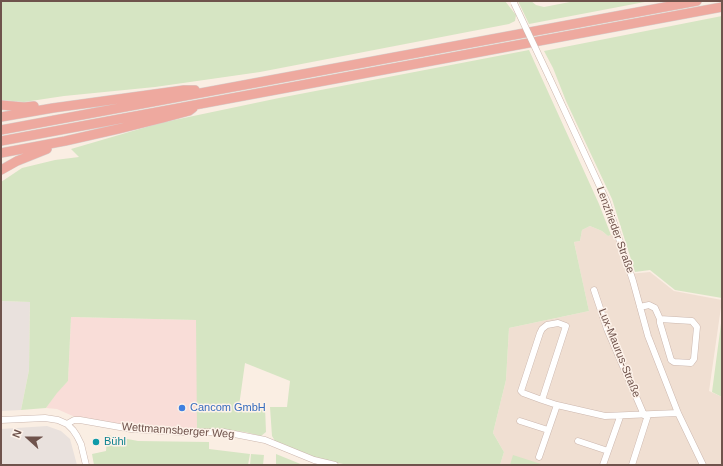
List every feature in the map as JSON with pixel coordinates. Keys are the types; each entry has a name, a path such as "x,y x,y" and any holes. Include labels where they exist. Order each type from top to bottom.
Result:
{"highway":[{"path":"1,130 697,1"},
{"path":"1,141 722,7"},
{"path":"1,117 53,108 184,90 210,91"},
{"path":"1,153 65,141 163,118 188,111 201,103"},
{"path":"1,105 24,107 42,105 53,108"},
{"path":"1,170 17,161 58,146 65,141"}],"street":[{"name":"Lenzfrieder Straße","path":"513,2 607,202 619,237 648,336 678,413 703,465"},
{"name":"Lux-Maurus-Straße","path":"594,290 607,329 646,415"},
{"path":"640,307 649,305 655,308 660,319 671,360 674,362 691,363 694,359 697,328 692,322 660,319"},
{"path":"542,400 566,326 558,323 547,325 542,329 521,391 523,393 542,400 592,414 605,416 620,417 678,413"},
{"path":"539,457 557,404"},
{"path":"632,465 646,415"},
{"path":"603,465 620,417"},
{"path":"1,420 45,418 58,420 67,424 73,430 81,444 86,465"},
{"name":"Wettmannsberger Weg","path":"67,424 74,420 80,420 131,429 180,432 224,432 265,440 314,460 335,465"},
{"path":"520,421 548,430"},
{"path":"578,441 608,451"}],"shaded area":[{"path":"590,226 602,231 608,236 614,234 628,274 650,272 674,291 722,300 709,391 722,397 722,465 500,465 504,452 493,433 506,380 509,328 589,311 574,242 580,241 582,230"},
{"path":"1,301 30,302 29,370 21,410 1,411"},
{"path":"71,317 197,320 197,430 131,427 75,417 57,409 46,408 57,392 68,381"},
{"path":"47,426 61,431 70,439 77,465 1,465 1,429"}],"green space":[{"path":"1,1 505,1 516,15 515,21 509,24 260,72 155,87 64,96 24,102 1,100"},
{"path":"518,1 531,1 536,5 544,7 575,1 650,1 529,24"},
{"path":"722,16 722,298 675,290 650,270 635,272 612,199 544,51"},
{"path":"529,50 599,204 611,235 608,236 602,231 590,226 582,230 580,241 574,242 589,311 509,328 506,380 493,433 504,452 500,465 348,465 315,458 275,441 272,436 270,407 287,407 290,381 245,363 239,406 265,407 266,432 261,436 245,432 224,430 197,430 196,320 71,317 68,381 46,408 21,410 29,370 30,302 1,301 1,182 22,168 55,160 79,157 71,149 160,123 279,98"},
{"path":"722,316 722,397 712,392"},
{"path":"107,435 138,441 209,442 209,449 250,454 248,465 94,465 92,454 106,451"},
{"path":"251,454 264,455 263,465 250,465"},
{"path":"276,454 303,465 276,465"},
{"path":"513,455 541,464 510,465"}],"place":[{"name":"Cancom GmbH","path":"182,408"},
{"name":"Bühl","path":"96,442"}]}
